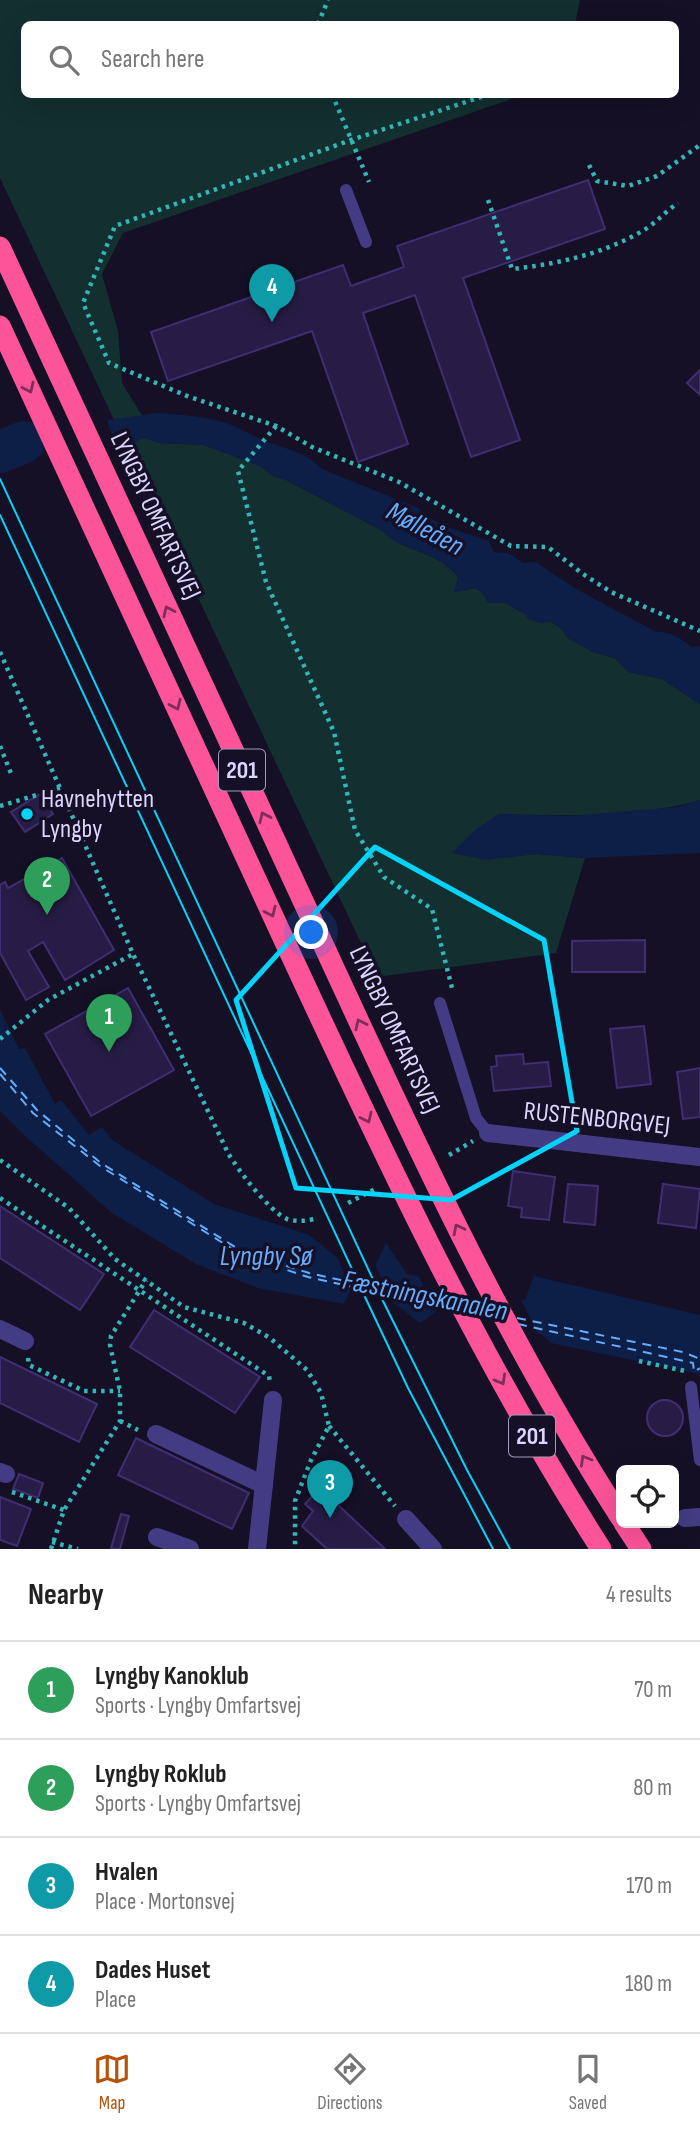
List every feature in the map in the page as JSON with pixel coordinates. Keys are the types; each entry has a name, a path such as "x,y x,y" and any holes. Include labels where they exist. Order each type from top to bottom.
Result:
{"highway":[{"name":"LYNGBY OMFARTSVEJ","path":"0,247 429,1172 511,1330 616,1510"},
{"name":"201","path":"0,326 346,1073 446,1280 559,1483 601,1549"},
{"path":"627,1528 641,1549"}],"street":[{"name":"RUSTENBORGVEJ","path":"488,1133 700,1157"},
{"path":"0,1329 25,1341"},
{"path":"257,1549 273,1400"},
{"path":"156,1434 264,1485"},
{"path":"406,1519 433,1549"},
{"path":"157,1537 190,1549"}],"lane":[{"path":"346,190 366,242"},
{"path":"440,1003 476,1118 488,1133"},
{"path":"691,1387 700,1460"}],"path":[{"path":"319,21 328,0"},
{"path":"334,98 369,182"},
{"path":"478,98 351,140 115,226 83,303 109,363 187,396 276,426 312,447 399,482 511,546 548,547 611,592 700,631"},
{"path":"589,165 597,181 628,186 657,176 700,145"},
{"path":"488,200 512,269 555,265 621,243 647,228 678,202"},
{"path":"276,426 238,471 266,582 334,732 355,830 384,877 432,909 455,1001"},
{"path":"0,652 133,954 228,1153 239,1170 275,1210 286,1218 301,1221 315,1219"},
{"path":"0,746 12,776"},
{"path":"0,806 60,788"},
{"path":"0,1039 48,1000 133,954"},
{"path":"449,1155 488,1133"},
{"path":"0,1160 69,1208 115,1259 184,1307 244,1323 270,1338 307,1370 321,1392 329,1426 406,1519"},
{"path":"348,1203 375,1189"},
{"path":"0,1198 269,1376 273,1400"},
{"path":"51,1549 64,1510 120,1421 120,1391 110,1345 111,1336 146,1280"},
{"path":"25,1341 29,1365 84,1391 120,1391"},
{"path":"639,1361 694,1372"},
{"path":"295,1549 296,1501 311,1460 329,1426"},
{"path":"3,1473 8,1490 64,1510"},
{"path":"52,1542 78,1549"}],"highlighted area":[{"path":"375,847 544,940 577,1131 451,1200 296,1188 236,1000"}],"green space":[{"path":"0,0 580,0 576,21 21,21 21,98 514,98 123,233 102,274 118,331 122,383 159,443 204,445 260,466 273,476 286,480 381,530 395,541 446,565 458,578 454,592 475,588 483,593 488,603 506,603 541,623 550,621 561,628 568,638 593,652 615,658 629,672 662,679 700,704 700,800 627,813 500,814 453,852 485,859 536,854 585,858 556,953 377,977 0,178"}],"water":[{"path":"158,413 194,416 235,426 300,454 322,469 418,508 433,520 489,541 494,552 508,553 523,563 536,562 579,590 656,632 671,634 692,647 700,646 700,704 662,679 629,672 615,658 593,652 568,638 561,628 550,621 541,623 530,620 506,603 488,603 475,588 454,592 458,578 446,565 395,541 381,530 286,480 273,476 260,466 204,445 159,443 143,438 134,443 128,434 112,435 107,420"},
{"path":"700,800 700,853 585,858 536,854 485,860 452,853 475,830 499,814 569,816 677,807"},
{"name":"Lyngby Sø","path":"0,1010 19,1049 25,1048 55,1104 61,1100 89,1135 102,1127 112,1140 214,1204 309,1235 338,1258 375,1266 386,1243 407,1274 525,1300 534,1276 700,1315 700,1374 551,1343 542,1335 437,1311 420,1323 391,1301 350,1291 344,1304 258,1288 196,1264 112,1213 0,1111"}],"pier":[{"path":"336,1255 375,1264 393,1304 354,1295"},
{"path":"417,1273 519,1296 540,1337 438,1314"}],"building":[{"path":"588,180 605,229 463,278 520,440 471,457 415,295 363,313 408,444 358,462 312,331 168,381 151,332 343,265 351,286 404,267 397,246"},
{"path":"700,370 700,395 687,383"},
{"path":"40,794 53,814 25,832 11,812"},
{"path":"62,858 114,950 65,980 43,942 28,951 49,987 26,1000 0,953 0,885 5,882 8,888"},
{"path":"645,940 645,972 572,972 572,941"},
{"path":"128,988 174,1070 91,1116 45,1034"},
{"path":"644,1026 651,1084 617,1088 610,1029"},
{"path":"523,1054 524,1064 548,1062 551,1086 494,1091 491,1067 497,1066 496,1056"},
{"path":"700,1068 700,1117 683,1119 677,1072"},
{"path":"513,1171 555,1177 549,1220 521,1217 522,1208 508,1206"},
{"path":"568,1184 598,1186 595,1225 564,1222"},
{"path":"663,1184 700,1189 696,1228 658,1223"},
{"path":"0,1206 104,1274 80,1310 0,1258"},
{"path":"154,1310 260,1377 235,1413 130,1347"},
{"path":"0,1357 97,1404 79,1442 0,1403"},
{"path":"665,1400 678,1405 683,1418 678,1431 665,1436 652,1431 647,1418 652,1405"},
{"path":"136,1438 249,1493 232,1529 118,1475"},
{"path":"19,1474 43,1483 38,1498 13,1489"},
{"path":"320,1488 385,1549 327,1549 302,1526 313,1511 305,1504"},
{"path":"0,1497 31,1509 17,1546 0,1540"},
{"path":"121,1514 129,1516 120,1549 115,1549 111,1548"}],"waterway":[{"name":"Mølleåen","path":"0,452 24,442"}],"ferry route":[{"path":"0,1068 37,1110 101,1163 243,1252 309,1273 450,1304"},
{"path":"0,1074 33,1113 100,1166 242,1255 308,1277 451,1309"},
{"path":"473,1308 491,1312"},
{"path":"477,1315 492,1318"},
{"path":"517,1318 683,1352 700,1359"},
{"path":"518,1324 693,1363 694,1372 700,1368"}],"tram line":[{"path":"0,479 383,1301 467,1470 510,1549"},
{"path":"0,515 408,1388 493,1549"}],"place":[{"name":"Dades Huset","path":"272,322"},
{"name":"Havnehytten Lyngby","path":"27,814"},
{"name":"Lyngby Roklub","path":"47,915"},
{"name":"Lyngby Kanoklub","path":"109,1052"},
{"name":"Hvalen","path":"330,1518"}],"water label":[{"name":"Fæstningskanalen","path":"425,1296"}]}
